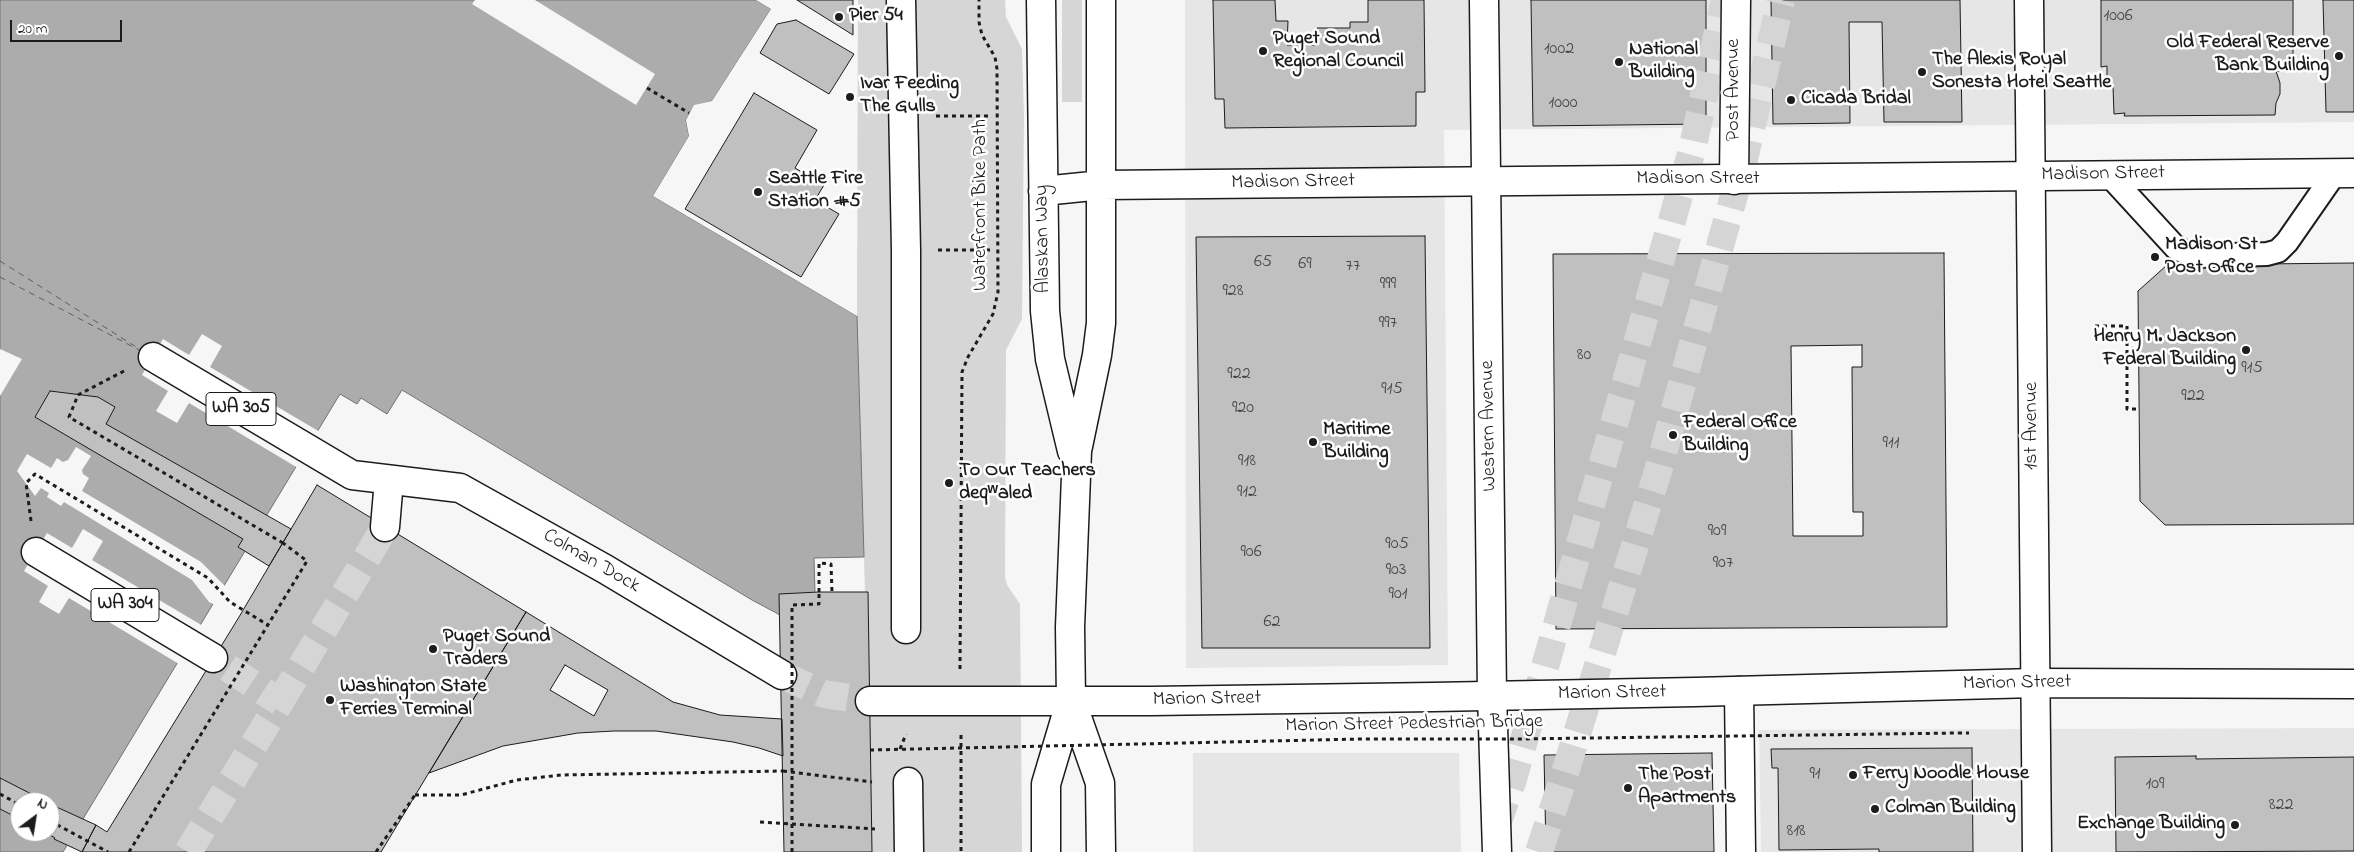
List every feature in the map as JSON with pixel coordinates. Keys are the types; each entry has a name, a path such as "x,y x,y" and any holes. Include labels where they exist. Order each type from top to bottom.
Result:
{"main road":[{"path":"901,0 906,258 906,629"},
{"name":"Alaskan Way","path":"1041,0 1047,336 1068,430 1074,475"},
{"name":"Alaskan Way","path":"1046,852 1046,784 1071,700 1070,627 1074,475 1081,426 1100,339 1102,185 1101,0"},
{"name":"Western Avenue","path":"1484,0 1492,695 1497,852"},
{"name":"Post Avenue","path":"1734,180 1736,0"},
{"name":"1st Avenue","path":"2029,0 2037,852"},
{"name":"Madison Street","path":"1043,191 1102,185 2345,173"},
{"name":"Colman Dock","path":"152,357 352,475 460,488 605,569 782,675"},
{"path":"385,527 389,480"},
{"name":"WA 304","path":"36,552 214,658"},
{"name":"Marion Street","path":"870,701 960,688 1071,700 1739,691 2035,683 2354,684"},
{"path":"1739,691 1742,852"},
{"name":"Alaskan Way","path":"1071,700 1100,783 1101,852"},
{"path":"908,782 910,852"}],"lane":[{"path":"2109,175 2176,248 2195,256 2267,254 2278,251 2345,173"}],"path":[{"name":"Waterfront Bike Path","path":"961,852 962,372 968,357 993,314 998,292 997,69 995,57 982,35 979,22 978,0"},
{"path":"647,88 689,113"},
{"path":"2095,326 2127,326 2127,409 2139,409"},
{"path":"129,852 307,561 283,543 69,417 78,395 152,357"},
{"path":"36,552 26,483 35,474 208,578 230,602 268,625"},
{"path":"792,852 792,605 819,604 819,564 831,564 832,592"},
{"name":"Marion Street Pedestrian Bridge","path":"870,750 1360,739 1517,739 1969,733"},
{"path":"376,852 415,795 461,795 517,780 561,775 792,770 872,782"},
{"path":"760,822 876,829"},
{"path":"60,826 108,852"}],"shaded area":[{"path":"0,0 756,0 771,9 712,101 694,106 686,120 689,136 653,196 857,316 864,557 814,558 815,593 780,615 402,390 387,414 361,398 357,404 340,394 63,852 0,852"},
{"path":"858,0 1005,0 1006,17 1022,49 1024,117 1022,319 1006,350 1005,577 1007,585 1020,604 1022,852 868,852 865,592 857,316"},
{"path":"1062,0 1082,0 1082,102 1062,102"},
{"path":"1185,0 2354,0 2354,122 1444,130 1448,665 1186,668"},
{"path":"2354,728 2354,852 1761,852 1759,730"},
{"path":"1193,753 1459,753 1461,852 1193,852"}],"pier":[{"path":"475,0 535,0 655,74 636,105 472,4"},
{"path":"756,0 761,0 772,7 773,10 714,103 695,108 688,120 691,137 657,195 857,313 857,316 653,196 689,136 686,120 694,105 712,101 771,9"},
{"path":"202,334 222,346 210,367 320,432 298,468 189,403 177,423 156,411 168,391 142,375 163,339 189,355"},
{"path":"0,349 22,359 0,396"},
{"path":"76,447 91,456 82,470 83,474 89,478 82,491 201,562 226,587 215,605 209,602 192,580 64,502 61,506 47,497 49,493 41,488 35,496 17,471 27,454 51,468 57,458 63,462 68,460"},
{"path":"83,529 103,541 92,560 203,626 179,664 69,598 59,614 39,602 48,586 24,571 47,533 72,548"}],"building":[{"name":"Pier 54","path":"797,0 853,0 853,35"},
{"path":"1213,0 1275,0 1276,21 1288,21 1287,45 1318,45 1317,28 1350,28 1350,22 1368,22 1368,0 1424,0 1425,92 1416,92 1416,126 1225,128 1224,99 1215,99"},
{"name":"National Building","path":"1531,0 1706,0 1706,124 1533,126"},
{"name":"The Alexis Royal Sonesta Hotel Seattle","path":"1771,0 1960,0 1962,122 1884,122 1882,22 1849,22 1850,123 1773,124"},
{"path":"2101,0 2293,0 2293,62 2289,62 2290,71 2276,71 2280,83 2280,94 2276,103 2275,115 2124,116 2125,113 2114,114 2113,87 2107,87 2107,66 2101,67"},
{"name":"Old Federal Reserve Bank Building","path":"2323,0 2354,0 2354,112 2326,112"},
{"path":"796,20 854,54 829,94 760,53 777,24"},
{"name":"Seattle Fire Station #5","path":"754,93 817,130 795,168 824,185 815,200 839,214 801,277 685,209"},
{"name":"Maritime Building","path":"1425,236 1430,648 1202,648 1196,237"},
{"name":"Federal Office Building","path":"1944,253 1947,627 1556,629 1553,254","holes":["1862,345 1862,367 1852,367 1853,512 1863,512 1863,536 1793,536 1791,346"]},
{"name":"Henry M. Jackson Federal Building","path":"2354,263 2354,524 2165,525 2140,501 2138,291 2167,265"},
{"path":"50,391 98,397 115,407 106,424 291,529 269,566 238,547 243,539 35,417"},
{"name":"Washington State Ferries Terminal","path":"317,485 526,612 381,852 82,852 96,825 107,832 239,617"},
{"path":"868,592 872,852 784,852 779,594"},
{"path":"526,612 673,702 720,715 782,719 783,756 733,742 656,731 614,731 578,733 503,746 429,773"},
{"path":"565,665 608,690 594,716 550,690"},
{"name":"Colman Building","path":"1972,748 1973,852 1879,852 1879,849 1779,850 1778,768 1772,768 1771,749"},
{"name":"The Post Apartments","path":"1712,753 1714,852 1546,852 1544,755"},
{"name":"Exchange Building","path":"2196,756 2196,759 2354,757 2354,851 2116,852 2115,757"},
{"path":"0,778 27,792 10,792 10,814 0,809"},
{"path":"60,809 96,825 82,852 60,842"}],"ferry route":[{"path":"0,261 141,350"},
{"path":"0,277 141,351"}],"tunnel":[{"path":"1496,827 1513,779 1692,150 1725,0"},
{"path":"1539,852 1658,471 1744,159 1781,0"},
{"path":"280,702 385,527"},
{"path":"188,852 280,702 213,658"},
{"path":"782,675 824,694 870,701"}],"place":[{"name":"Pier 54","path":"839,17"},
{"name":"Puget Sound Regional Council","path":"1263,51"},
{"name":"Old Federal Reserve Bank Building","path":"2339,56"},
{"name":"National Building","path":"1619,62"},
{"name":"The Alexis Royal Sonesta Hotel Seattle","path":"1922,72"},
{"name":"Ivar Feeding The Gulls","path":"850,97"},
{"name":"Cicada Bridal","path":"1791,100"},
{"name":"Seattle Fire Station #5","path":"758,192"},
{"name":"Madison St Post Office","path":"2155,257"},
{"name":"Henry M. Jackson Federal Building","path":"2246,350"},
{"name":"Federal Office Building","path":"1673,435"},
{"name":"Maritime Building","path":"1313,442"},
{"name":"To Our Teachers deqʷaled","path":"949,483"},
{"name":"Puget Sound Traders","path":"433,649"},
{"name":"Washington State Ferries Terminal","path":"330,700"},
{"name":"Ferry Noodle House","path":"1853,775"},
{"name":"The Post Apartments","path":"1628,788"},
{"name":"Colman Building","path":"1875,809"},
{"name":"Exchange Building","path":"2235,825"}]}
